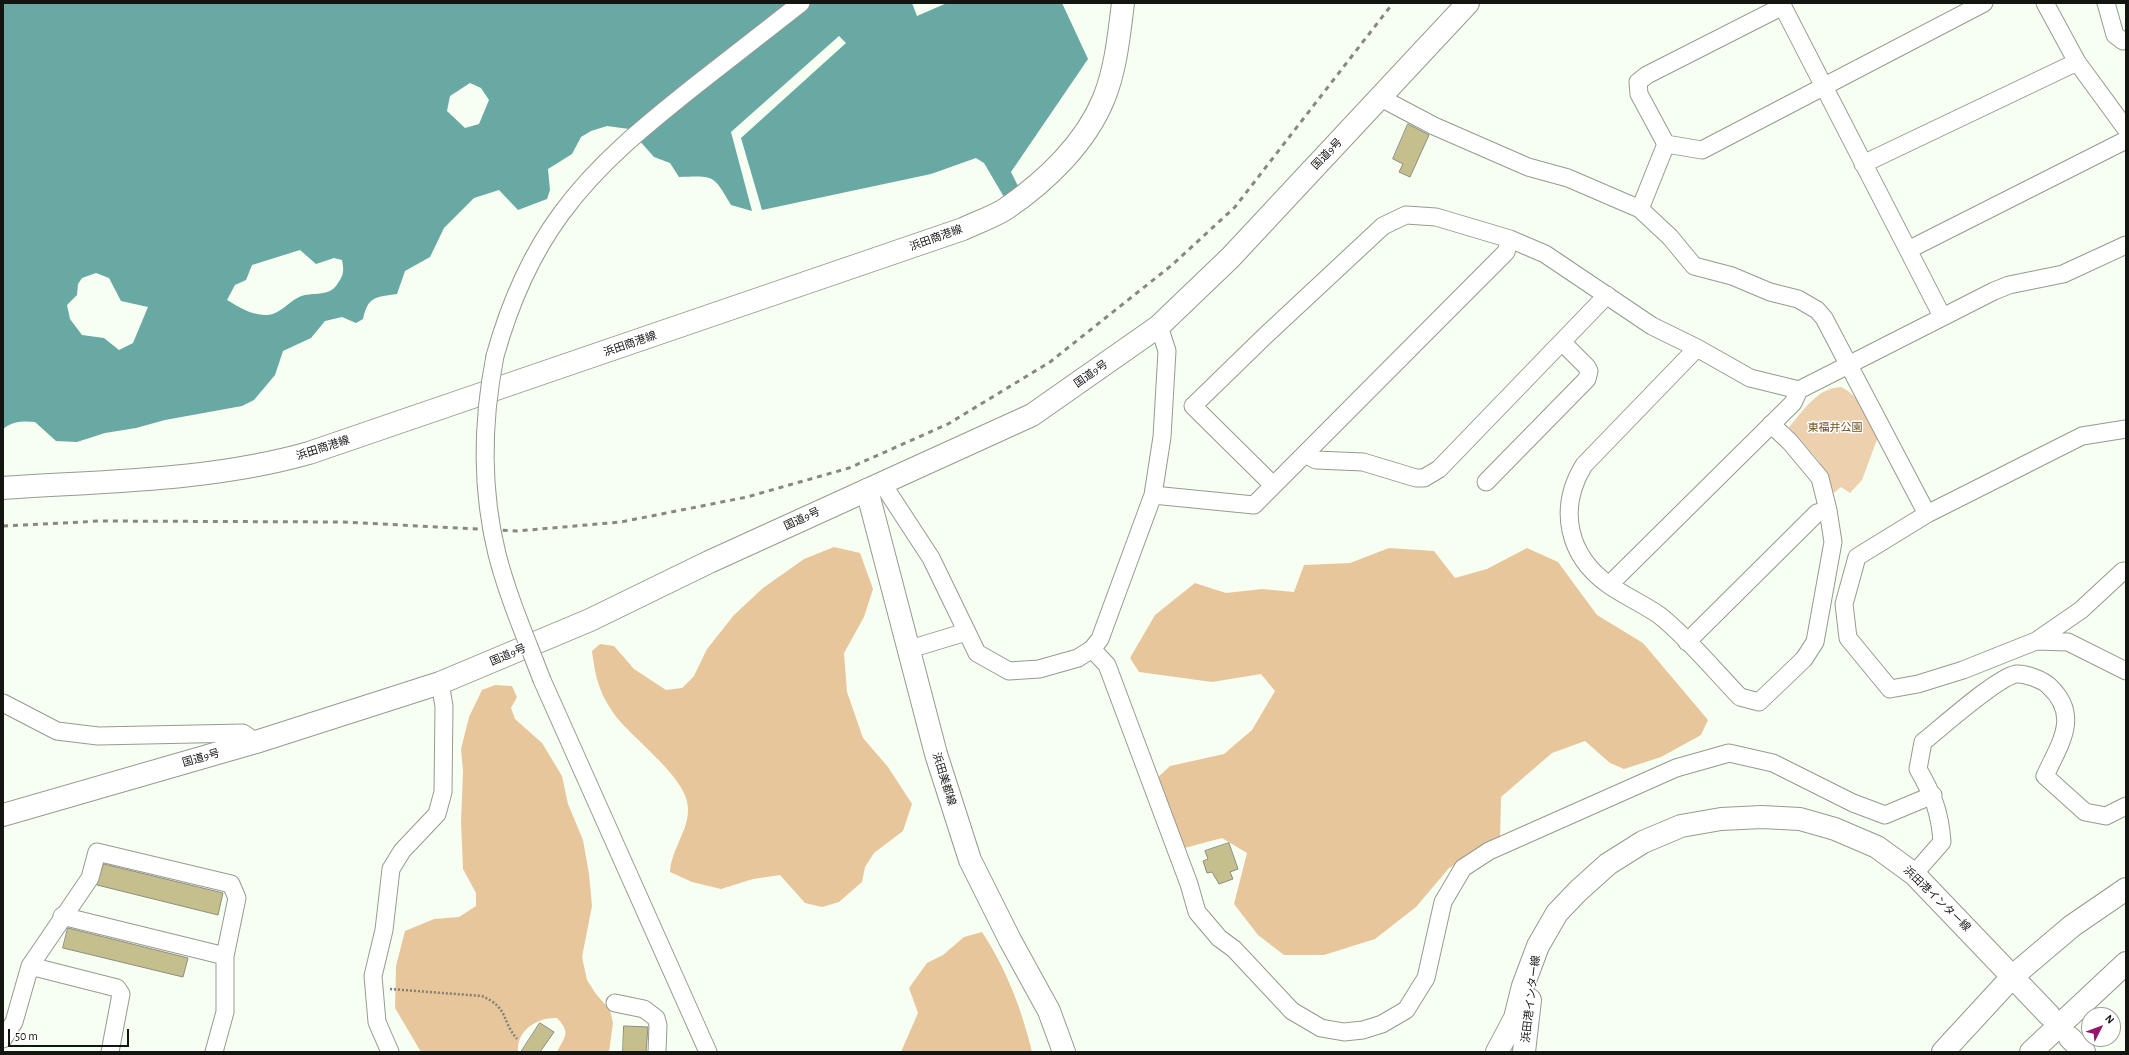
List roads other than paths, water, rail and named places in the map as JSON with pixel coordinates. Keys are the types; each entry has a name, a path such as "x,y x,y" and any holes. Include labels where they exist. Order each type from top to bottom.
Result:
{"main road":[{"name":"浜田商港線","path":"3,488 215,473 273,463 309,453 963,229 1006,209 1050,174 1082,135 1104,99 1111,77 1118,47 1123,3"},
{"name":"国道9号","path":"3,815 256,742 440,683 590,620 709,562 1032,415 1159,326 1230,258 1381,98 1468,3"},
{"name":"浜田美都線","path":"875,486 910,649 936,754 970,860 1010,940 1050,1010 1064,1052"},
{"name":"浜田港インター線","path":"1497,1052 1515,1018 1523,986 1538,946 1557,913 1578,890 1608,864 1643,842 1675,829 1720,819 1762,817 1800,819 1836,829 1877,847 1914,874 2049,1015"},
{"path":"1943,1052 2013,976 2072,926 2126,890"},
{"name":"浜田港インター線","path":"1524,1052 1538,946"},
{"path":"2031,1052 2126,963"}],"street":[{"path":"708,1052 542,680 510,596 497,554 487,499 484,450 489,390 495,356 506,320 526,274 560,215 589,178 660,114 801,3"},
{"path":"1666,144 1702,150 1984,3"},
{"path":"2045,3 2077,62 2126,130"},
{"path":"2106,3 2115,35 2123,41 2126,40"},
{"path":"1666,144 1639,94 1638,82 1641,78 1782,4 1862,164 1942,316"},
{"path":"1862,164 2077,62"},
{"path":"1381,98 1434,126 1528,167 1568,178 1640,209 1670,237 1694,266 1732,276 1770,292 1798,299 1817,310 1824,318 1847,365 1927,514"},
{"path":"1908,250 2126,140"},
{"path":"1640,209 1666,144"},
{"path":"1273,485 1193,406 1265,336 1383,226 1406,215 1436,217 1510,239 1546,254 1652,326 1697,348 1750,378 1799,390"},
{"path":"1153,495 1254,505 1506,252 1510,239"},
{"path":"1609,585 1793,403 1799,390 1942,316 1994,291 2009,285 2063,274 2126,245"},
{"path":"1305,454 1316,460 1364,462 1416,478 1424,478 1438,469 1607,295"},
{"path":"875,486 931,558 977,653 1009,671 1039,669 1066,662 1092,649 1100,639 1153,495 1162,437 1167,351 1159,326"},
{"path":"1486,482 1587,379 1589,371 1587,367 1562,342"},
{"path":"1697,348 1584,465 1572,488 1569,517 1571,532 1576,546 1595,573 1609,585 1659,616 1687,642 1740,697 1759,702 1798,665 1815,642 1833,542 1828,510 1820,478 1790,442 1771,424"},
{"path":"2126,429 2082,436 1927,514 1857,557 1844,604 1848,638 1890,689 1918,684 2036,642 2081,610 2123,571 2126,571"},
{"path":"1687,642 1817,513 1828,510"},
{"path":"910,649 966,632"},
{"path":"2036,642 2068,642 2126,671"},
{"path":"1092,649 1107,664 1189,884 1197,912 1219,938 1234,949 1292,1011 1321,1028 1344,1032 1363,1030 1382,1024 1406,1010 1413,1001 1426,978 1443,902 1463,868 1489,851 1676,768 1729,753 1773,762 1853,802 1885,814 1933,795"},
{"path":"1914,874 1942,842 1940,820 1933,795 1918,769 1923,742 1993,686 2016,674 2043,680 2058,695 2067,714 2064,734 2045,776 2085,812 2106,816 2126,806"},
{"path":"390,1052 377,1022 373,976 384,930 391,870 402,850 437,814 443,792 444,706 440,683"},
{"path":"3,703 57,731 98,736 243,733 256,742"},
{"path":"3,1039 14,1022 30,966 62,916 90,878 97,852 231,884 237,898 225,956 225,1012 214,1052"},
{"path":"62,916 225,956"},
{"path":"30,966 117,988 121,994 110,1052"},
{"path":"615,1003 644,1009 656,1018 658,1025 657,1052"},
{"path":"1510,1052 1515,1018"}],"water":[{"path":"3,3 912,3 917,16 947,3 1062,3 1088,59 1011,172 1019,188 1004,197 984,163 976,158 931,174 762,210 741,138 846,43 839,36 731,132 752,211 731,205 720,187 711,179 706,177 679,177 670,163 654,157 629,129 607,126 591,131 581,137 572,154 548,169 550,190 547,199 518,210 499,190 474,198 444,228 430,257 405,271 397,294 374,299 367,306 363,319 356,323 342,317 325,321 311,338 283,351 275,375 254,400 242,406 105,433 77,442 56,441 35,422 18,422 3,429","holes":["470,83 481,88 489,100 479,124 465,128 447,111 450,96","300,250 316,264 334,258 342,260 343,270 340,280 335,288 330,291 304,295 279,311 269,315 264,315 249,312 227,300 235,285 246,280 252,265","96,273 109,278 121,301 148,307 133,343 119,350 104,338 82,335 70,319 67,305 77,295 78,284 82,278"]}],"railway":[{"path":"3,526 100,521 342,522 517,531 621,522 747,497 849,468 948,424 1050,362 1172,265 1235,207 1393,3"}],"park label":[{"name":"東福井公園","path":"1835,428"}]}
